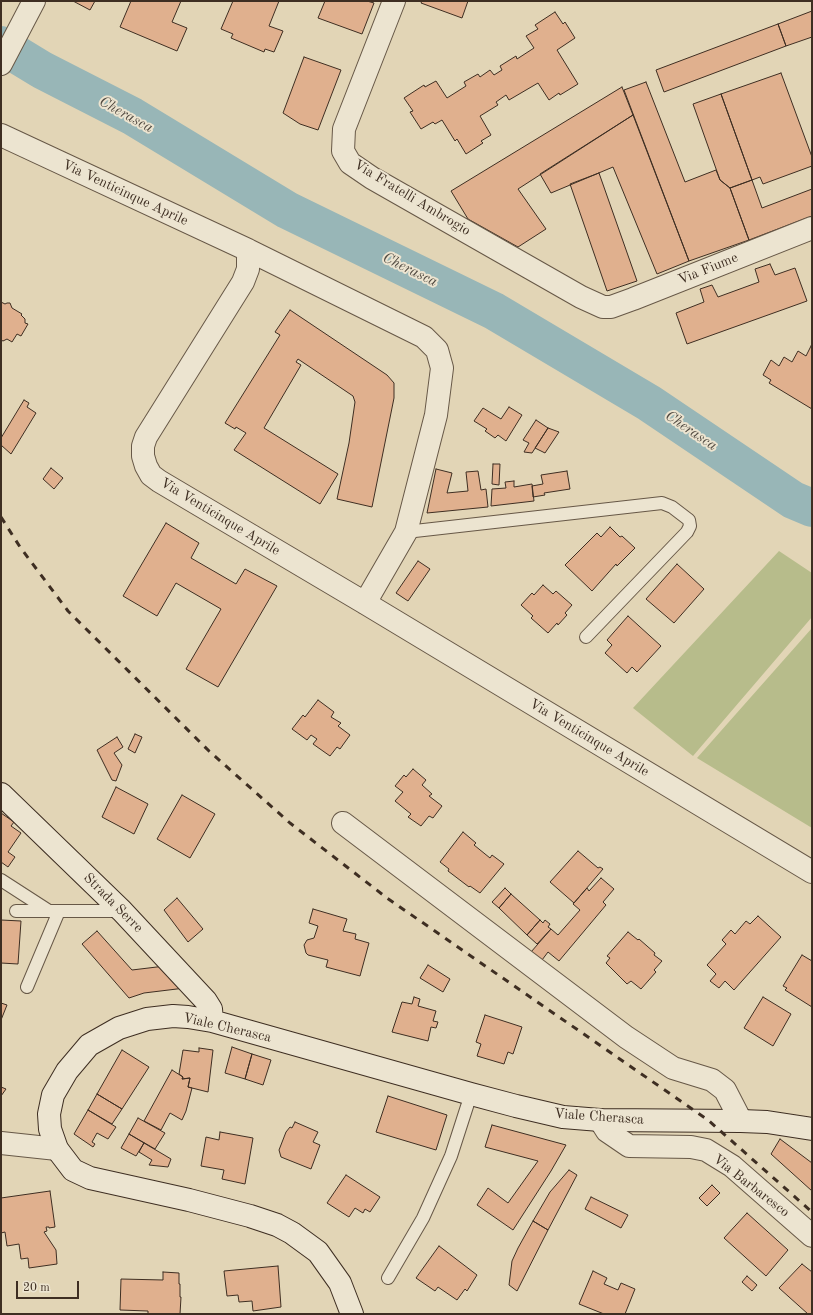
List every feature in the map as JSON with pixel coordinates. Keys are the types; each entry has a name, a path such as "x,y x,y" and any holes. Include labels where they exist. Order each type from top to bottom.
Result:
{"street":[{"path":"1,64 34,1"},
{"name":"Via Fratelli Ambrogio","path":"394,1 344,129 343,151 350,163 372,178 581,297 603,307"},
{"name":"Via Venticinque Aprile","path":"1,135 248,250 424,337 437,350 442,368 436,415 406,532 365,603"},
{"name":"Via Fiume","path":"603,307 610,307 633,299 812,228"},
{"name":"Via Venticinque Aprile","path":"248,250 248,269 243,282 146,437 143,446 143,456 151,475 812,872"},
{"name":"Strada Serre","path":"1,794 122,910 206,1001 211,1009 212,1021"},
{"path":"343,823 626,1037 673,1068 712,1080 726,1090 740,1120"},
{"name":"Viale Cherasca","path":"352,1314 340,1283 318,1252 277,1224 189,1200 90,1178 73,1170 57,1149 50,1129 49,1114 53,1095 67,1071 89,1045 119,1028 147,1019 173,1016 212,1021 471,1094 563,1117 600,1120 740,1120 767,1122 812,1130"},
{"name":"Via Barbaresco","path":"600,1120 607,1131 629,1146 691,1147 706,1150 732,1166 812,1236"},
{"path":"1,1143 57,1149"}],"lane":[{"path":"406,532 662,503 672,507 689,520 690,526 687,532 586,637"},
{"path":"1,880 54,911"},
{"path":"16,911 122,910"},
{"path":"27,987 54,911"},
{"path":"388,1278 423,1218 451,1156 471,1094"}],"green space":[{"path":"779,551 812,573 812,617 693,756 633,708"},
{"path":"812,628 812,828 697,758"}],"building":[{"path":"73,1 95,1 90,10"},
{"path":"131,1 181,1 172,22 187,28 177,51 120,27"},
{"path":"233,1 279,1 269,26 283,31 274,52 265,49 264,52 231,38 233,34 221,29"},
{"path":"325,1 367,1 374,3 362,34 318,18"},
{"path":"422,1 468,1 462,18 421,3"},
{"path":"812,11 812,37 786,46 778,24"},
{"path":"555,12 563,24 565,22 575,38 557,50 578,84 560,95 559,93 549,100 538,83 509,100 506,95 496,102 498,105 480,116 491,135 481,141 483,143 466,154 457,139 455,141 442,120 435,124 433,122 421,129 410,112 413,111 404,98 424,85 425,87 436,81 447,98 466,86 464,82 478,74 480,77 490,70 494,75 502,70 500,66 516,56 517,59 534,48 526,36 538,29 535,25"},
{"path":"778,24 786,46 664,92 656,70"},
{"path":"304,57 341,70 318,130 300,124 283,113"},
{"path":"781,73 812,157 812,166 763,184 760,177 752,180 721,94"},
{"path":"646,82 685,182 716,170 720,180 730,188 749,240 689,261 624,90"},
{"path":"622,87 633,115 518,189 546,229 518,247 468,219 451,191"},
{"path":"721,94 752,180 730,188 720,180 693,104"},
{"path":"633,115 689,261 657,274 613,167 551,193 540,174"},
{"path":"599,173 637,281 607,291 570,184"},
{"path":"752,180 762,208 812,189 812,216 749,240 730,188"},
{"path":"770,264 775,275 795,268 807,301 687,344 676,313 704,302 700,289 712,285 718,297 759,282 755,269"},
{"path":"1,302 5,304 10,303 12,308 22,314 21,315 25,319 25,323 28,324 21,336 17,334 12,342 7,339 3,341 1,340"},
{"path":"290,310 387,375 394,383 394,398 372,507 337,499 349,443 355,402 353,396 298,359 296,362 301,365 264,428 338,474 320,504 234,450 246,433 225,423 280,335 275,332"},
{"path":"811,346 812,409 769,383 771,380 763,375 771,360 779,366 784,357 792,362 798,351 806,356"},
{"path":"24,400 29,403 27,407 36,413 11,454 1,445 1,438"},
{"path":"509,407 522,415 506,441 498,435 495,438 485,431 487,429 474,421 483,408 501,419"},
{"path":"536,420 548,428 532,453 524,452 529,443 523,440"},
{"path":"548,428 559,432 545,453 535,448"},
{"path":"493,464 500,464 499,485 492,484"},
{"path":"51,468 63,478 54,489 43,479"},
{"path":"436,469 452,473 447,493 468,491 466,472 478,471 481,490 486,489 488,507 427,513"},
{"path":"567,471 570,489 544,493 545,495 533,497 532,486 543,484 541,475"},
{"path":"514,481 514,487 532,484 534,501 491,506 492,489 506,488 505,482"},
{"path":"166,523 199,543 191,558 236,584 245,569 277,586 218,687 186,669 221,609 176,583 157,616 123,596"},
{"path":"610,527 620,537 622,536 635,548 617,566 616,564 592,591 565,565 597,533 601,537"},
{"path":"418,561 430,569 408,601 396,593"},
{"path":"677,564 704,589 674,623 646,599"},
{"path":"543,585 553,594 556,591 572,605 565,613 567,615 548,633 531,618 533,616 521,605 532,593 534,595"},
{"path":"628,616 661,646 637,672 632,667 627,673 605,653 612,645 607,640"},
{"path":"318,700 334,712 331,717 341,723 338,726 350,735 340,749 337,747 330,756 313,744 317,739 311,735 307,740 292,729 303,715 305,717"},
{"path":"135,734 142,737 135,753 128,749"},
{"path":"117,737 123,747 114,753 122,765 116,781 112,780 97,750"},
{"path":"413,769 426,780 422,785 432,794 429,796 442,806 433,818 429,816 421,826 408,817 411,814 395,801 403,792 395,786 404,775 406,777"},
{"path":"116,787 148,804 134,834 102,817"},
{"path":"182,795 215,814 190,858 157,839"},
{"path":"1,813 14,822 11,826 21,833 8,852 15,857 8,867 1,862"},
{"path":"463,832 476,843 474,845 490,858 492,855 504,864 480,893 470,886 469,887 448,871 449,869 440,862"},
{"path":"578,851 598,868 600,867 603,869 574,903 550,882"},
{"path":"601,878 614,889 603,902 606,905 559,961 548,952 542,960 531,952 551,929 558,935 580,910 573,904 587,888 589,891"},
{"path":"505,888 511,894 499,908 492,902"},
{"path":"511,894 540,920 527,935 499,908"},
{"path":"177,898 203,929 188,942 164,910"},
{"path":"313,909 347,919 343,931 356,934 355,939 369,943 360,976 326,967 328,960 308,955 306,953 304,945 307,940 314,938 318,926 309,923"},
{"path":"758,916 781,937 734,990 725,981 719,988 710,981 716,974 707,965 726,944 722,940 731,930 735,934 746,921 750,924"},
{"path":"1,920 21,921 18,964 1,963"},
{"path":"540,920 543,923 545,920 550,924 548,927 551,929 537,944 527,935"},
{"path":"97,931 132,970 165,966 185,988 144,993 129,998 82,944"},
{"path":"628,932 638,940 639,939 662,961 654,970 656,972 641,989 631,981 627,984 606,963 610,958 607,956"},
{"path":"802,955 812,961 812,1007 785,990 787,988 783,986"},
{"path":"428,965 450,979 443,992 420,978"},
{"path":"414,997 420,999 418,1006 436,1011 433,1021 438,1022 436,1028 431,1027 428,1041 392,1032 402,1002 412,1004"},
{"path":"763,997 791,1014 773,1046 744,1028"},
{"path":"1,1003 7,1005 1,1020"},
{"path":"485,1015 522,1027 513,1054 508,1052 504,1064 477,1056 481,1044 476,1042"},
{"path":"232,1047 252,1054 245,1079 225,1073"},
{"path":"199,1048 213,1050 208,1092 188,1087 190,1078 182,1079 183,1077 179,1074 183,1050 199,1052"},
{"path":"122,1050 149,1067 122,1109 97,1094"},
{"path":"252,1054 271,1060 263,1085 245,1079"},
{"path":"172,1070 183,1077 182,1079 190,1078 188,1087 192,1088 182,1120 170,1113 161,1130 144,1121"},
{"path":"1,1087 6,1089 1,1096"},
{"path":"97,1094 122,1109 112,1124 88,1110"},
{"path":"388,1096 447,1115 436,1150 376,1132"},
{"path":"88,1110 116,1127 108,1139 97,1133 92,1142 95,1144 93,1147 74,1134"},
{"path":"138,1118 165,1133 155,1149 129,1134"},
{"path":"295,1122 318,1132 313,1142 320,1145 311,1169 281,1157 279,1150 286,1132 290,1127 292,1128"},
{"path":"492,1125 566,1145 513,1230 477,1205 488,1188 508,1203 538,1161 485,1147"},
{"path":"220,1132 253,1138 245,1184 222,1179 224,1170 201,1166 206,1137 219,1140"},
{"path":"129,1134 144,1143 136,1156 121,1148"},
{"path":"780,1139 812,1163 812,1191 771,1154"},
{"path":"144,1143 171,1159 168,1167 149,1165 152,1160 139,1152"},
{"path":"569,1170 577,1175 548,1230 533,1221 550,1192"},
{"path":"346,1175 380,1197 370,1212 365,1209 363,1213 355,1208 349,1217 327,1203"},
{"path":"712,1185 720,1193 707,1206 699,1198"},
{"path":"50,1191 55,1227 46,1227 47,1231 44,1232 56,1250 57,1264 29,1268 28,1258 21,1259 19,1244 7,1246 5,1232 1,1233 1,1198"},
{"path":"591,1197 628,1215 621,1228 585,1209"},
{"path":"747,1213 788,1250 766,1276 724,1238"},
{"path":"533,1221 548,1230 517,1291 509,1285 512,1261"},
{"path":"439,1246 477,1275 467,1291 465,1289 457,1300 438,1287 435,1291 416,1278"},
{"path":"802,1264 812,1272 812,1314 808,1314 779,1288"},
{"path":"278,1266 281,1307 253,1311 252,1301 239,1302 238,1295 227,1296 224,1271"},
{"path":"593,1271 607,1278 604,1284 618,1290 621,1283 635,1289 625,1314 604,1314 579,1304"},
{"path":"163,1272 179,1273 181,1297 180,1314 148,1314 148,1311 120,1310 121,1279 163,1280"},
{"path":"747,1276 757,1285 752,1291 742,1282"}],"waterway":[{"name":"Cherasca","path":"1,45 42,70 132,116 287,210 494,311 649,403 793,500 812,508"}],"railway":[{"path":"1,517 20,547 68,611 209,751 290,823 387,898 708,1120 812,1212"}]}
